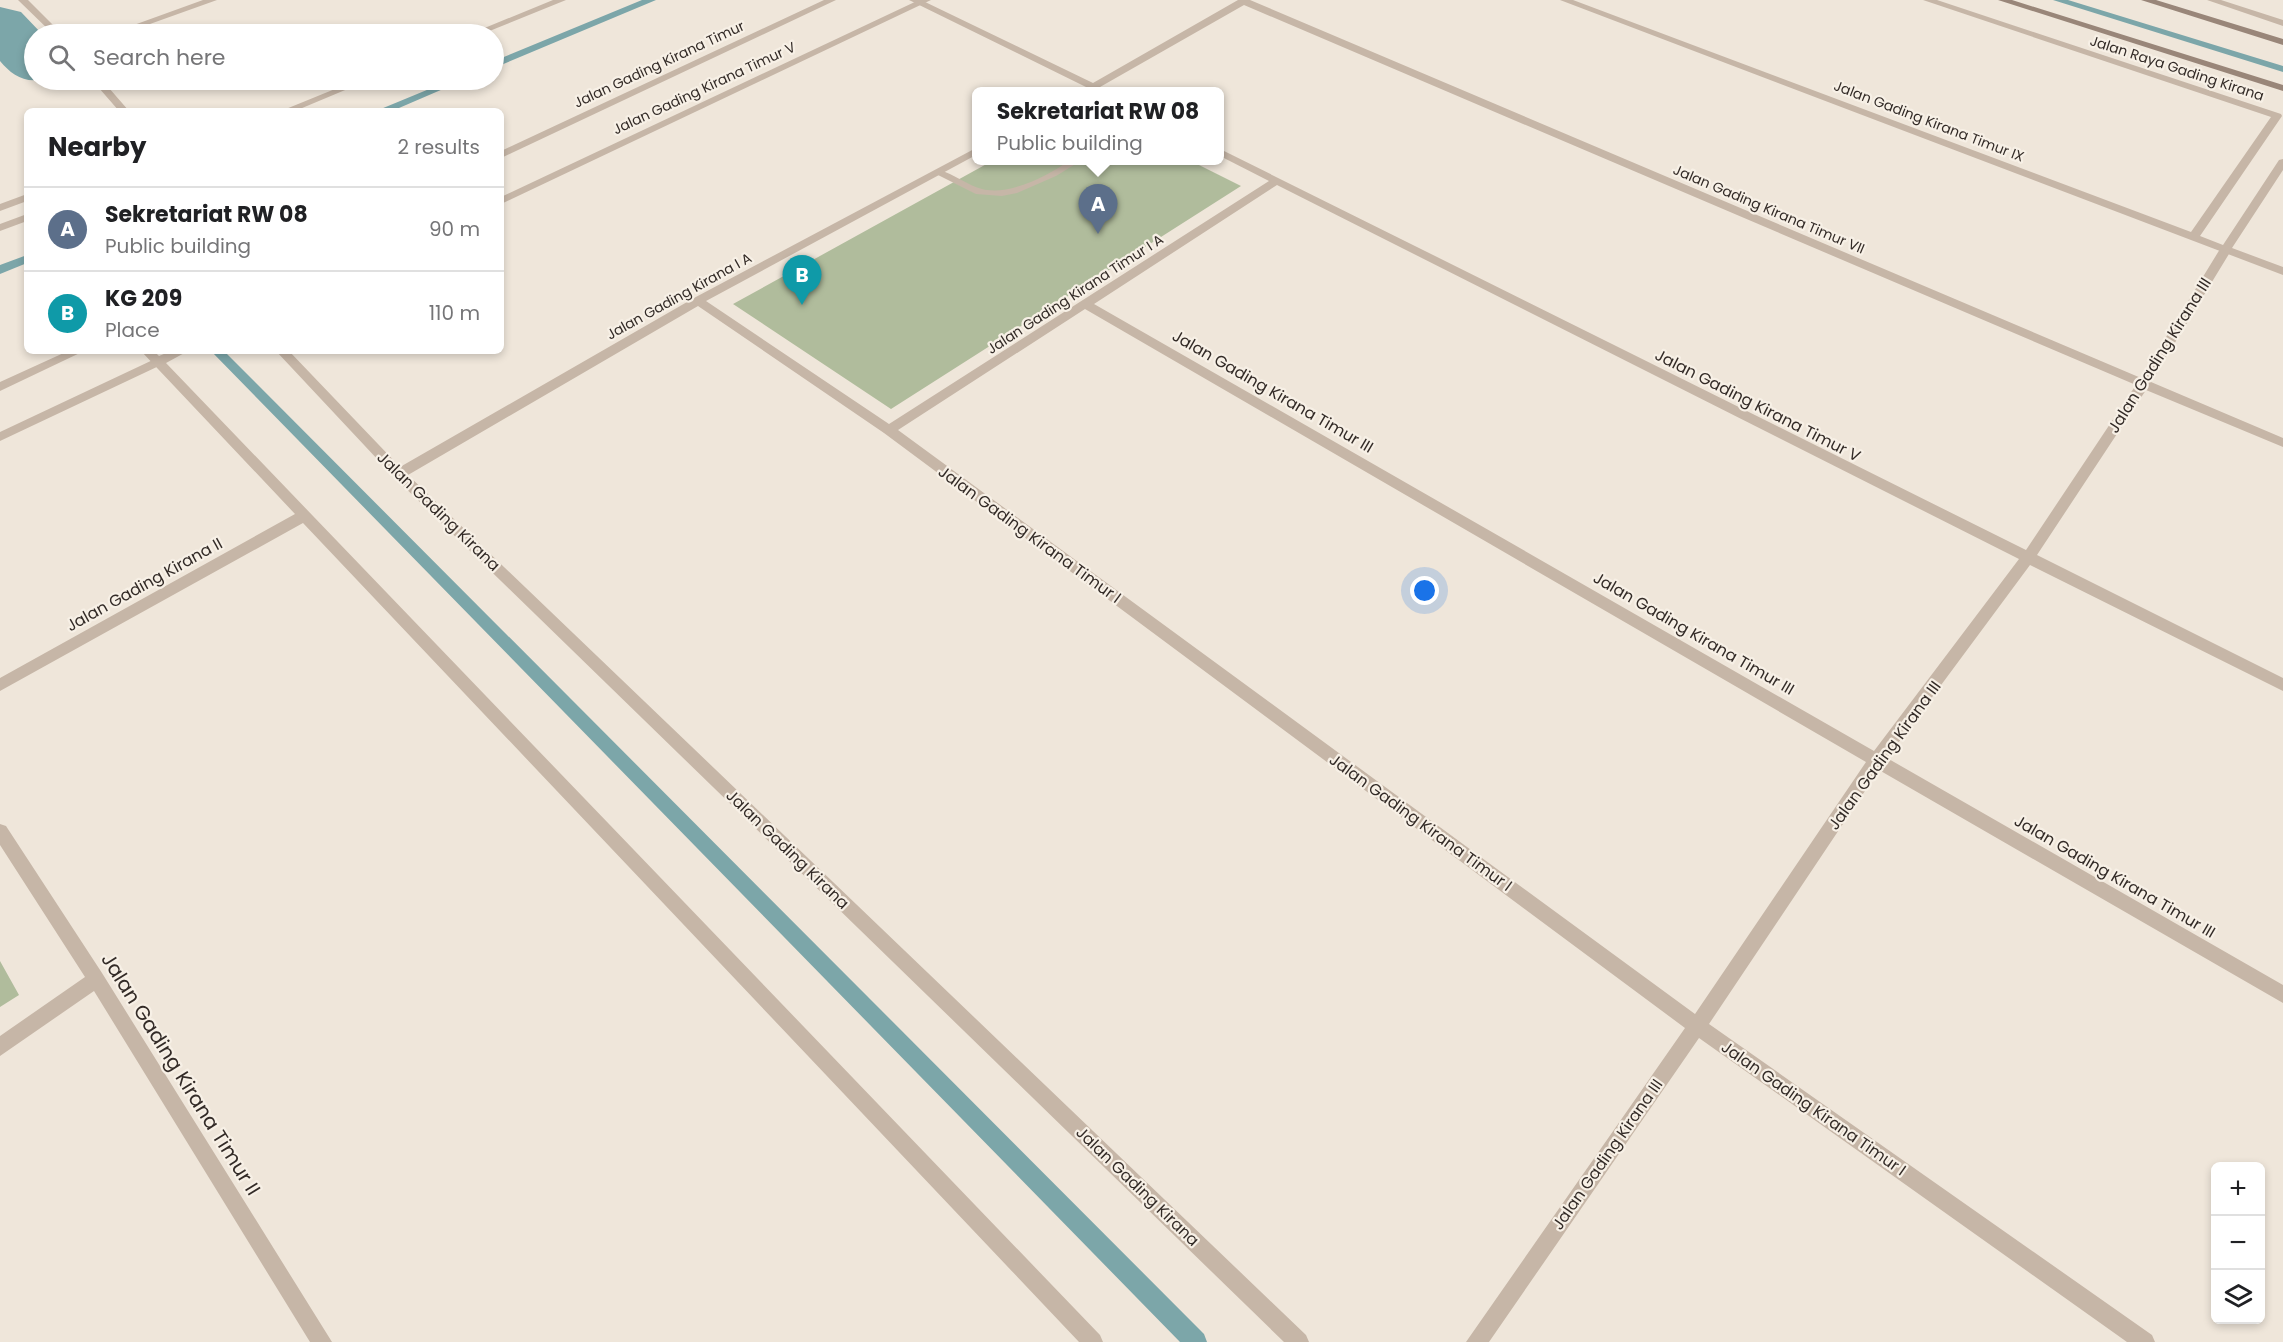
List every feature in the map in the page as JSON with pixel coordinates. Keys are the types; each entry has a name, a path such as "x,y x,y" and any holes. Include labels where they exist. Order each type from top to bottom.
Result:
{"main road":[{"path":"2003,0 2283,88"},
{"path":"2146,0 2283,42"}],"street":[{"path":"23,0 48,24"},
{"path":"143,24 212,0"},
{"path":"500,24 561,0"},
{"name":"Jalan Gading Kirana Timur","path":"504,154 831,0"},
{"name":"Jalan Gading Kirana Timur IX","path":"1565,0 2283,271"},
{"name":"Jalan Raya Gading Kirana","path":"1928,0 2277,116 2193,237"},
{"path":"2212,0 2283,23"},
{"name":"Jalan Gading Kirana Timur V","path":"504,200 920,1 1094,86"},
{"path":"1094,86 1244,1"},
{"name":"Jalan Gading Kirana Timur VII","path":"1244,1 2283,443"},
{"path":"106,90 121,108"},
{"path":"294,108 339,90"},
{"name":"Jalan Gading Kirana I A","path":"399,474 698,301 972,153"},
{"name":"Jalan Gading Kirana Timur V","path":"1224,154 2027,559 2283,685"},
{"name":"Jalan Gading Kirana III","path":"1476,1342 1697,1026 1878,759 2027,559 2143,384 2226,249 2283,162"},
{"path":"939,173 973,191 984,194 1012,193 1067,165"},
{"name":"Jalan Gading Kirana Timur I A","path":"889,430 1087,305 1276,181"},
{"path":"0,208 24,198"},
{"path":"0,228 24,218"},
{"name":"Jalan Gading Kirana Timur I","path":"698,301 889,430 1697,1026 2145,1342"},
{"name":"Jalan Gading Kirana Timur III","path":"1087,305 1878,759 2283,995"},
{"path":"0,387 72,354"},
{"path":"150,354 1094,1342"},
{"path":"0,437 175,354"},
{"name":"Jalan Gading Kirana","path":"285,354 399,474 1299,1342"},
{"name":"Jalan Gading Kirana II","path":"0,685 305,515"},
{"name":"Jalan Gading Kirana Timur II","path":"0,831 322,1342"},
{"path":"0,1047 96,980"}],"green space":[{"path":"985,165 1199,165 1241,186 891,409 733,304"},
{"path":"0,961 19,995 0,1007"}],"waterway":[{"path":"504,61 651,0"},
{"path":"2058,0 2283,69"},
{"path":"0,25 24,51"},
{"path":"389,108 434,90"},
{"path":"0,270 24,260"},
{"path":"219,354 1196,1342"}],"place":[{"name":"Sekretariat RW 08","path":"1098,234"},
{"name":"KG 209","path":"802,305"}]}
